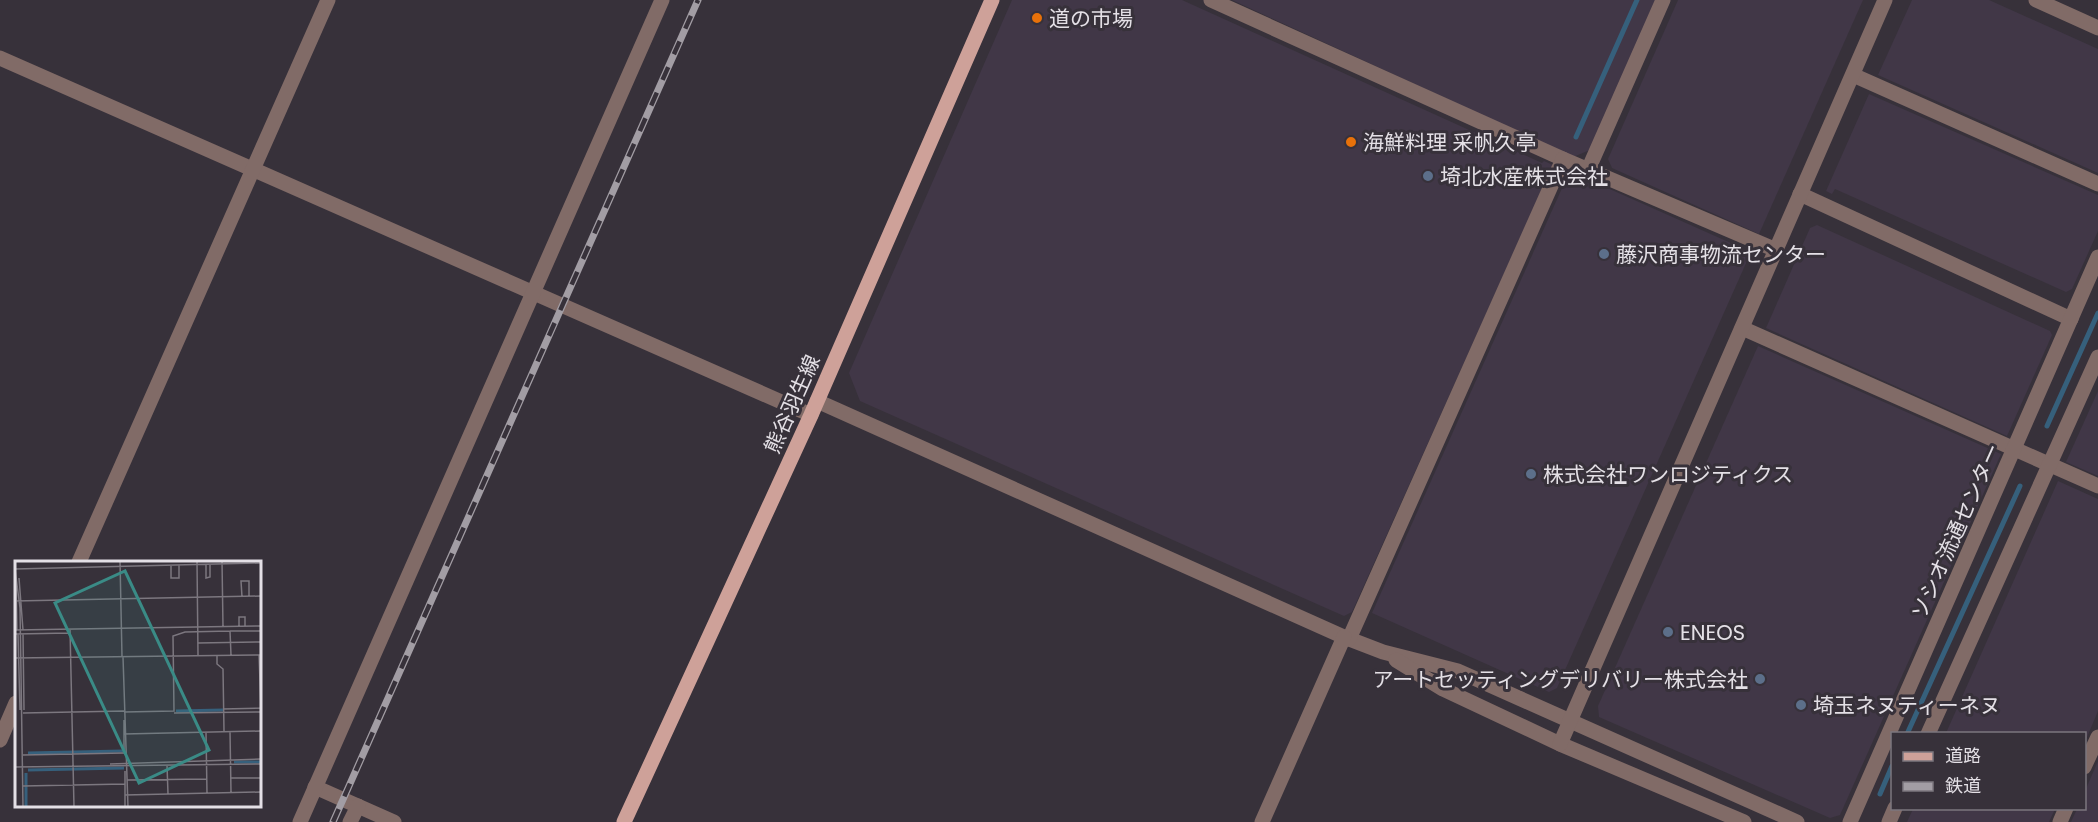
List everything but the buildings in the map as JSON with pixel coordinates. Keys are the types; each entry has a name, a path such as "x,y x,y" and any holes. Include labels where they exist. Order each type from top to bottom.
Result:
{"main road":[{"name":"熊谷羽生線","path":"624,822 814,408 992,0"}],"street":[{"path":"79,561 328,0"},
{"path":"300,822 662,0"},
{"path":"1211,0 1563,159 1776,250"},
{"path":"1588,170 1663,0"},
{"path":"1560,744 1885,0"},
{"path":"2036,0 2098,28"},
{"path":"0,58 533,294 814,408 1347,638 1383,652 1458,671 1797,822"},
{"path":"1852,75 2098,183"},
{"path":"1262,822 1563,159"},
{"path":"1800,194 2071,319"},
{"name":"ソシオ流通センター","path":"1850,822 2098,257"},
{"path":"1742,327 2098,486"},
{"path":"1929,732 2098,357"},
{"path":"1383,652 1443,689 1560,744 1744,822"},
{"path":"0,740 15,705"},
{"path":"2086,765 2098,737"},
{"path":"315,787 394,822"},
{"path":"351,822 358,806"}],"shaded area":[{"path":"1012,0 1182,0 1542,163 1544,161 1553,165 1352,612 1344,616 860,401 849,373"},
{"path":"1232,0 1657,0 1590,150 1573,157"},
{"path":"1678,0 1863,0 1759,234 1612,168 1608,159"},
{"path":"1912,0 1989,0 2098,49 2098,173 1878,75"},
{"path":"1869,94 2098,195 2098,231 2072,289 2066,292 1835,189 1832,194 1826,191"},
{"path":"1576,174 1751,252 1557,688 1549,692 1372,613 1567,177"},
{"path":"1817,225 2050,331 2052,335 2007,436 1766,328 1810,228"},
{"path":"1758,346 2001,454 1840,815 1830,818 1599,717 1598,706"},
{"path":"2098,391 2098,476 2066,462"},
{"path":"2058,481 2098,499 2098,711 2086,740 2086,732 1946,732"},
{"path":"2098,761 2098,822 2071,822 2077,810 2086,810 2086,789"},
{"path":"1912,810 2055,810 2049,822 1907,822"}],"waterway":[{"path":"1576,137 1637,0"},
{"path":"2047,426 2098,313"},
{"path":"1908,732 2020,486"},
{"path":"1880,794 1891,768"}],"railway":[{"path":"333,822 698,0"}],"place":[{"name":"道の市場","path":"1037,18"},
{"name":"海鮮料理 采帆久亭","path":"1351,142"},
{"name":"埼北水産株式会社","path":"1428,176"},
{"name":"藤沢商事物流センター","path":"1604,254"},
{"name":"株式会社ワンロジティクス","path":"1531,474"},
{"name":"ENEOS","path":"1668,632"},
{"name":"アートセッティングデリバリー株式会社","path":"1760,679"},
{"name":"埼玉ネヌティーネヌ","path":"1801,705"}]}
